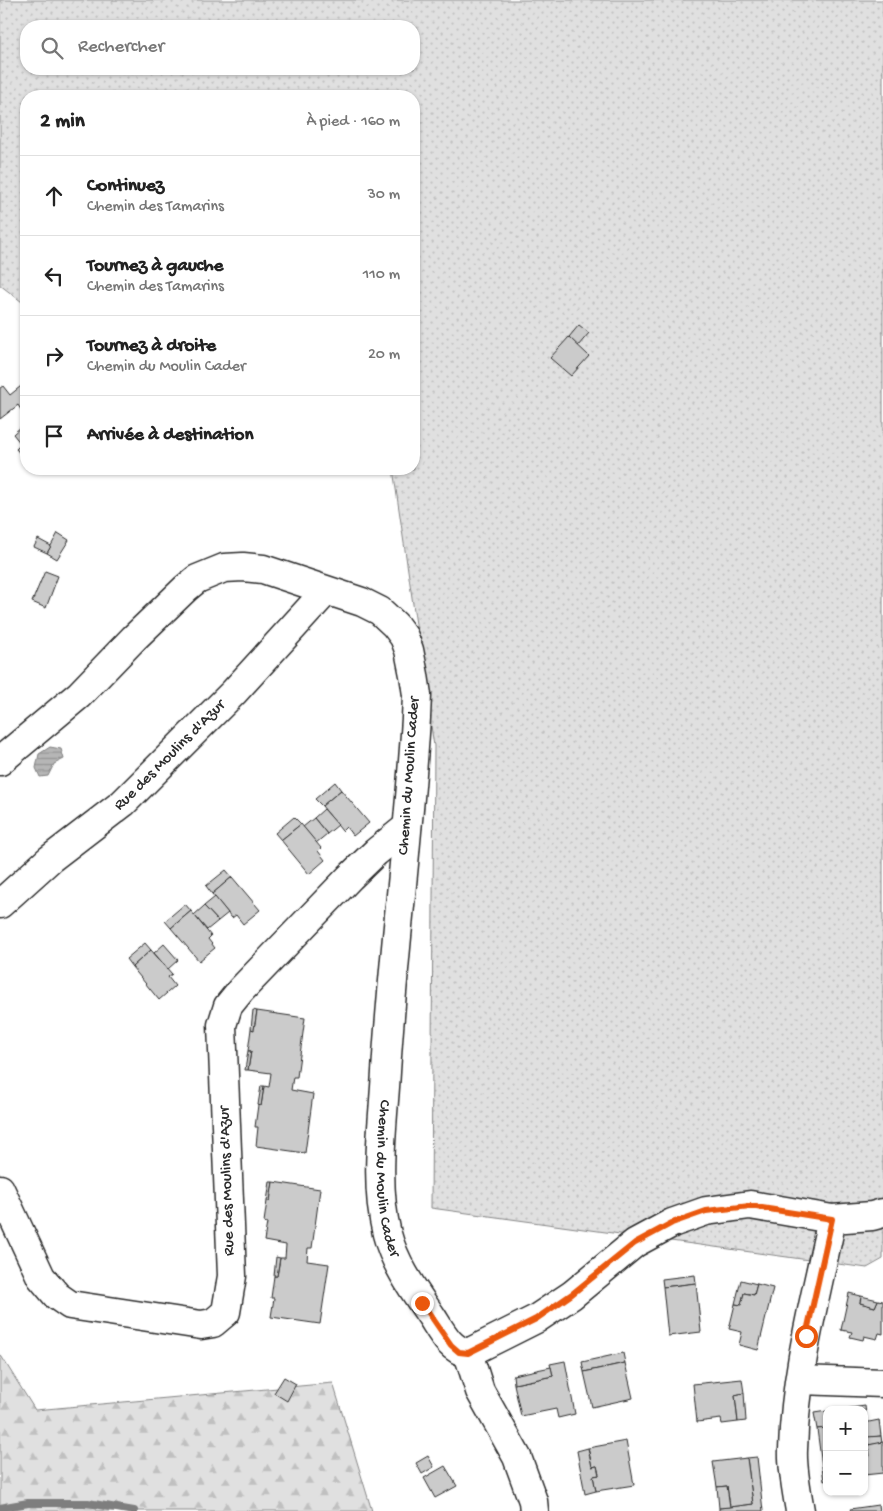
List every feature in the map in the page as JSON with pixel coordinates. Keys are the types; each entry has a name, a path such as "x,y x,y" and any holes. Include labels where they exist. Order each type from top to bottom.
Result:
{"street":[{"name":"Chemin du Moulin Cader","path":"0,761 79,695 186,588 197,579 224,568 263,569 362,602 380,611 395,625 404,637 409,650 417,695 415,744 388,1048 380,1190 387,1235 401,1268 451,1345 459,1352 468,1353"},
{"name":"Rue des Moulins d'Azur","path":"0,904 50,859 123,802 234,692 326,591"},
{"name":"Rue des Moulins d'Azur","path":"0,1189 41,1277 56,1296 70,1306 201,1326 213,1324 226,1312 232,1276 222,1025 228,1006 241,990 350,877 376,852 407,827"},
{"path":"534,1511 534,1501 517,1457 480,1390 468,1353 536,1319 572,1294 635,1243 672,1223 706,1211 750,1206 832,1219 872,1216 883,1213"},
{"path":"800,1511 792,1452 806,1336 832,1219"},
{"path":"800,1380 883,1383"}],"green space":[{"path":"0,0 883,0 883,1259 867,1268 431,1208 434,746 394,475 420,475 420,90 20,90 20,300 0,285"},
{"path":"0,1354 35,1410 333,1383 372,1511 0,1511"}],"shaded area":[{"path":"50,747 61,749 64,759 54,764 48,776 40,777 36,768 39,754"}],"building":[{"path":"579,325 589,333 578,346 569,337"},
{"path":"569,337 589,356 571,376 550,358"},
{"path":"3,386 10,395 20,387 20,408 18,405 0,419 0,388"},
{"path":"20,428 20,443 13,434"},
{"path":"20,445 20,454 16,449"},
{"path":"58,533 69,540 57,559 47,553"},
{"path":"38,539 51,546 47,553 34,547"},
{"path":"45,571 58,576 46,608 32,602"},
{"path":"335,782 341,790 322,806 315,799"},
{"path":"341,790 369,823 353,836 346,827 342,831 322,806"},
{"path":"324,809 338,825 327,834 314,818"},
{"path":"294,817 301,824 281,840 275,833"},
{"path":"314,818 327,834 316,843 303,827"},
{"path":"301,824 321,848 318,851 325,860 309,874 281,840"},
{"path":"226,870 232,877 212,894 206,886"},
{"path":"232,877 260,910 243,924 236,915 232,918 212,894"},
{"path":"215,897 228,913 218,921 204,906"},
{"path":"185,904 191,911 171,928 165,921"},
{"path":"204,906 218,921 207,930 194,915"},
{"path":"191,911 211,936 208,939 215,948 199,961 171,928"},
{"path":"145,943 151,950 132,967 126,959"},
{"path":"164,944 178,960 168,969 154,953"},
{"path":"151,950 172,974 168,977 175,986 159,1000 132,967"},
{"path":"253,1010 257,1011 254,1030 251,1029"},
{"path":"257,1011 305,1018 297,1077 293,1077 291,1090 313,1094 305,1153 256,1146 258,1127 255,1127 258,1105 261,1106 264,1086 269,1087 271,1073 248,1070 251,1051 248,1051 251,1029 254,1030"},
{"path":"248,1051 251,1051 248,1070 245,1070"},
{"path":"261,1086 264,1086 261,1106 258,1105"},
{"path":"270,1182 273,1182 270,1201 267,1201"},
{"path":"273,1182 320,1189 312,1248 308,1248 307,1261 329,1264 320,1324 271,1317 274,1298 271,1298 274,1276 277,1276 280,1258 285,1258 286,1245 264,1241 267,1223 264,1222 267,1201 270,1201"},
{"path":"276,1257 280,1258 277,1276 274,1276"},
{"path":"695,1275 696,1283 663,1287 662,1279"},
{"path":"741,1280 757,1284 754,1295 744,1293 741,1305 735,1304"},
{"path":"696,1283 701,1332 668,1336 663,1287"},
{"path":"757,1284 773,1288 758,1350 739,1345 742,1332 729,1329 735,1304 741,1305 744,1293 754,1295"},
{"path":"849,1293 861,1296 860,1303 875,1307 878,1300 883,1301 883,1334 879,1333 877,1339 864,1336 863,1340 850,1337 852,1332 841,1330"},
{"path":"861,1296 878,1300 875,1307 860,1303"},
{"path":"623,1353 625,1363 584,1372 582,1362"},
{"path":"565,1361 575,1414 558,1418 556,1409 521,1416 514,1384 553,1376 550,1364"},
{"path":"625,1363 633,1398 592,1407 584,1372"},
{"path":"551,1367 553,1376 514,1384 513,1375"},
{"path":"284,1377 296,1384 287,1401 274,1393"},
{"path":"742,1379 744,1393 735,1395 738,1422 722,1424 721,1419 697,1422 693,1384"},
{"path":"744,1393 746,1421 738,1422 735,1395"},
{"path":"823,1412 823,1428 817,1429 814,1413"},
{"path":"879,1420 881,1436 868,1438 868,1422"},
{"path":"823,1428 823,1474 817,1429"},
{"path":"881,1436 882,1443 868,1445 868,1437"},
{"path":"626,1441 634,1485 596,1491 593,1476 599,1475 597,1466 592,1467 588,1448"},
{"path":"883,1442 883,1473 868,1475 868,1456 870,1456 868,1445"},
{"path":"588,1448 592,1467 597,1466 599,1475 593,1476 596,1491 585,1494 577,1451"},
{"path":"428,1456 434,1467 422,1474 416,1463"},
{"path":"757,1457 763,1511 719,1511 719,1508 753,1504 747,1458"},
{"path":"747,1458 753,1504 730,1507 727,1486 717,1487 713,1462"},
{"path":"445,1466 457,1486 435,1498 424,1478"},
{"path":"727,1486 730,1507 719,1508 717,1487"},
{"path":"878,1505 879,1511 851,1511 850,1509"}],"waterway":[{"path":"0,1508 28,1503 88,1503 134,1511"}],"route":[{"path":"422,1303 451,1345 459,1352 468,1353 536,1319 572,1294 635,1243 672,1223 706,1211 750,1206 832,1219 806,1336"}]}
